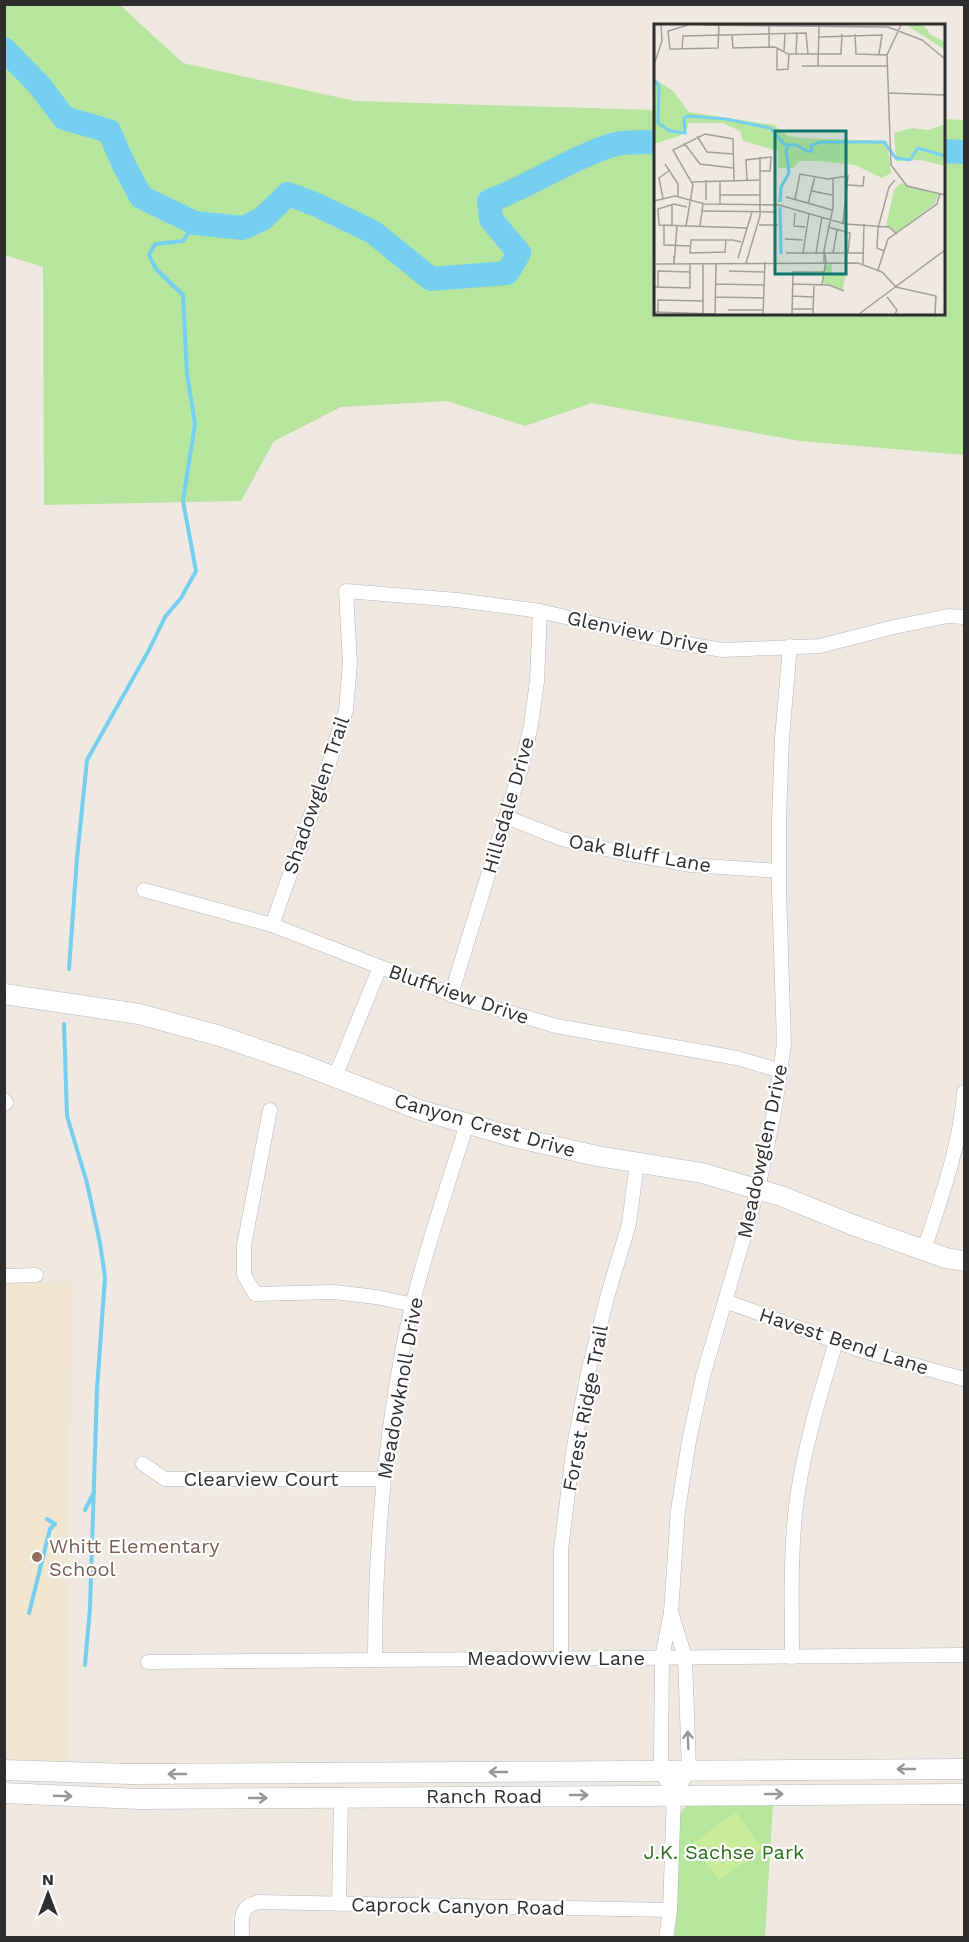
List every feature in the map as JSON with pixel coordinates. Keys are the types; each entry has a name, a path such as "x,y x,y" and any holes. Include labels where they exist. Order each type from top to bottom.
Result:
{"main road":[{"name":"Canyon Crest Drive","path":"4,994 139,1014 220,1036 420,1110 535,1142 597,1156 702,1173 782,1196 853,1225 946,1258 964,1260"},
{"name":"Ranch Road","path":"4,1770 130,1774 964,1769"},
{"name":"Ranch Road","path":"4,1793 139,1799 964,1794"}],"street":[{"name":"Glenview Drive","path":"346,591 457,600 540,611 667,641 723,650 820,646 948,616 964,617"},
{"name":"Shadowglen Trail","path":"272,925 346,710 350,663 346,591"},
{"name":"Hillsdale Drive","path":"451,995 521,768 531,725 537,681 540,611"},
{"name":"Meadowglen Drive","path":"674,1794 661,1771 662,1658 672,1612 678,1510 683,1475 703,1376 758,1189 774,1113 784,1044 778,871 782,738 790,646"},
{"name":"Oak Bluff Lane","path":"506,818 562,839 624,853 691,865 778,871"},
{"name":"Bluffview Drive","path":"144,890 272,925 451,995 556,1026 737,1058 781,1071"},
{"path":"335,1077 380,967"},
{"path":"924,1250 950,1172 963,1114 964,1092"},
{"path":"270,1110 244,1245 244,1275 255,1294 334,1292 414,1305"},
{"name":"Meadowknoll Drive","path":"375,1660 375,1583 379,1515 403,1345 431,1238 467,1124"},
{"name":"Forest Ridge Trail","path":"561,1659 561,1550 573,1452 588,1372 629,1224 637,1162"},
{"path":"4,1276 36,1275"},
{"name":"Havest Bend Lane","path":"725,1301 860,1350 964,1378"},
{"path":"792,1657 791,1568 796,1505 805,1455 836,1342"},
{"name":"Clearview Court","path":"143,1464 165,1479 383,1479"},
{"name":"Meadowglen Drive","path":"672,1612 685,1657 689,1770"},
{"name":"Meadowview Lane","path":"148,1662 964,1655"},
{"path":"666,1938 670,1910 674,1794 689,1770"},
{"path":"339,1904 341,1797"},
{"name":"Caprock Canyon Road","path":"242,1938 242,1916 246,1906 259,1902 670,1910"}],"shaded area":[{"name":"Whitt Elementary School","path":"72,1281 66,1763 5,1764 4,1282"}],"green space":[{"path":"4,5 120,5 183,63 355,101 654,110 654,315 945,315 945,119 964,120 964,455 800,441 592,403 525,426 447,401 341,407 274,441 241,501 44,505 43,267 5,255"},
{"name":"J.K. Sachse Park","path":"691,1802 773,1803 765,1937 673,1938 676,1924 680,1815"},
{"path":"736,1812 762,1849 719,1880 692,1844"}],"waterway":[{"path":"4,49 40,86 64,118 109,131 141,197 195,223 243,228 262,219 288,194 373,232 431,279 507,273 519,253 491,219 489,201 578,158 614,144 654,142"},
{"path":"945,151 964,152"},
{"path":"69,969 87,760 165,617 181,598 196,571 183,501 195,424 187,374 183,295 156,269 149,255 155,244 183,241 195,223"},
{"path":"64,1024 67,1116 87,1183 105,1277 97,1389 90,1608 85,1665"},
{"path":"85,1510 94,1492"},
{"path":"29,1613 50,1529 55,1524 47,1519"}],"place":[{"name":"Whitt Elementary School","path":"37,1557"}]}
